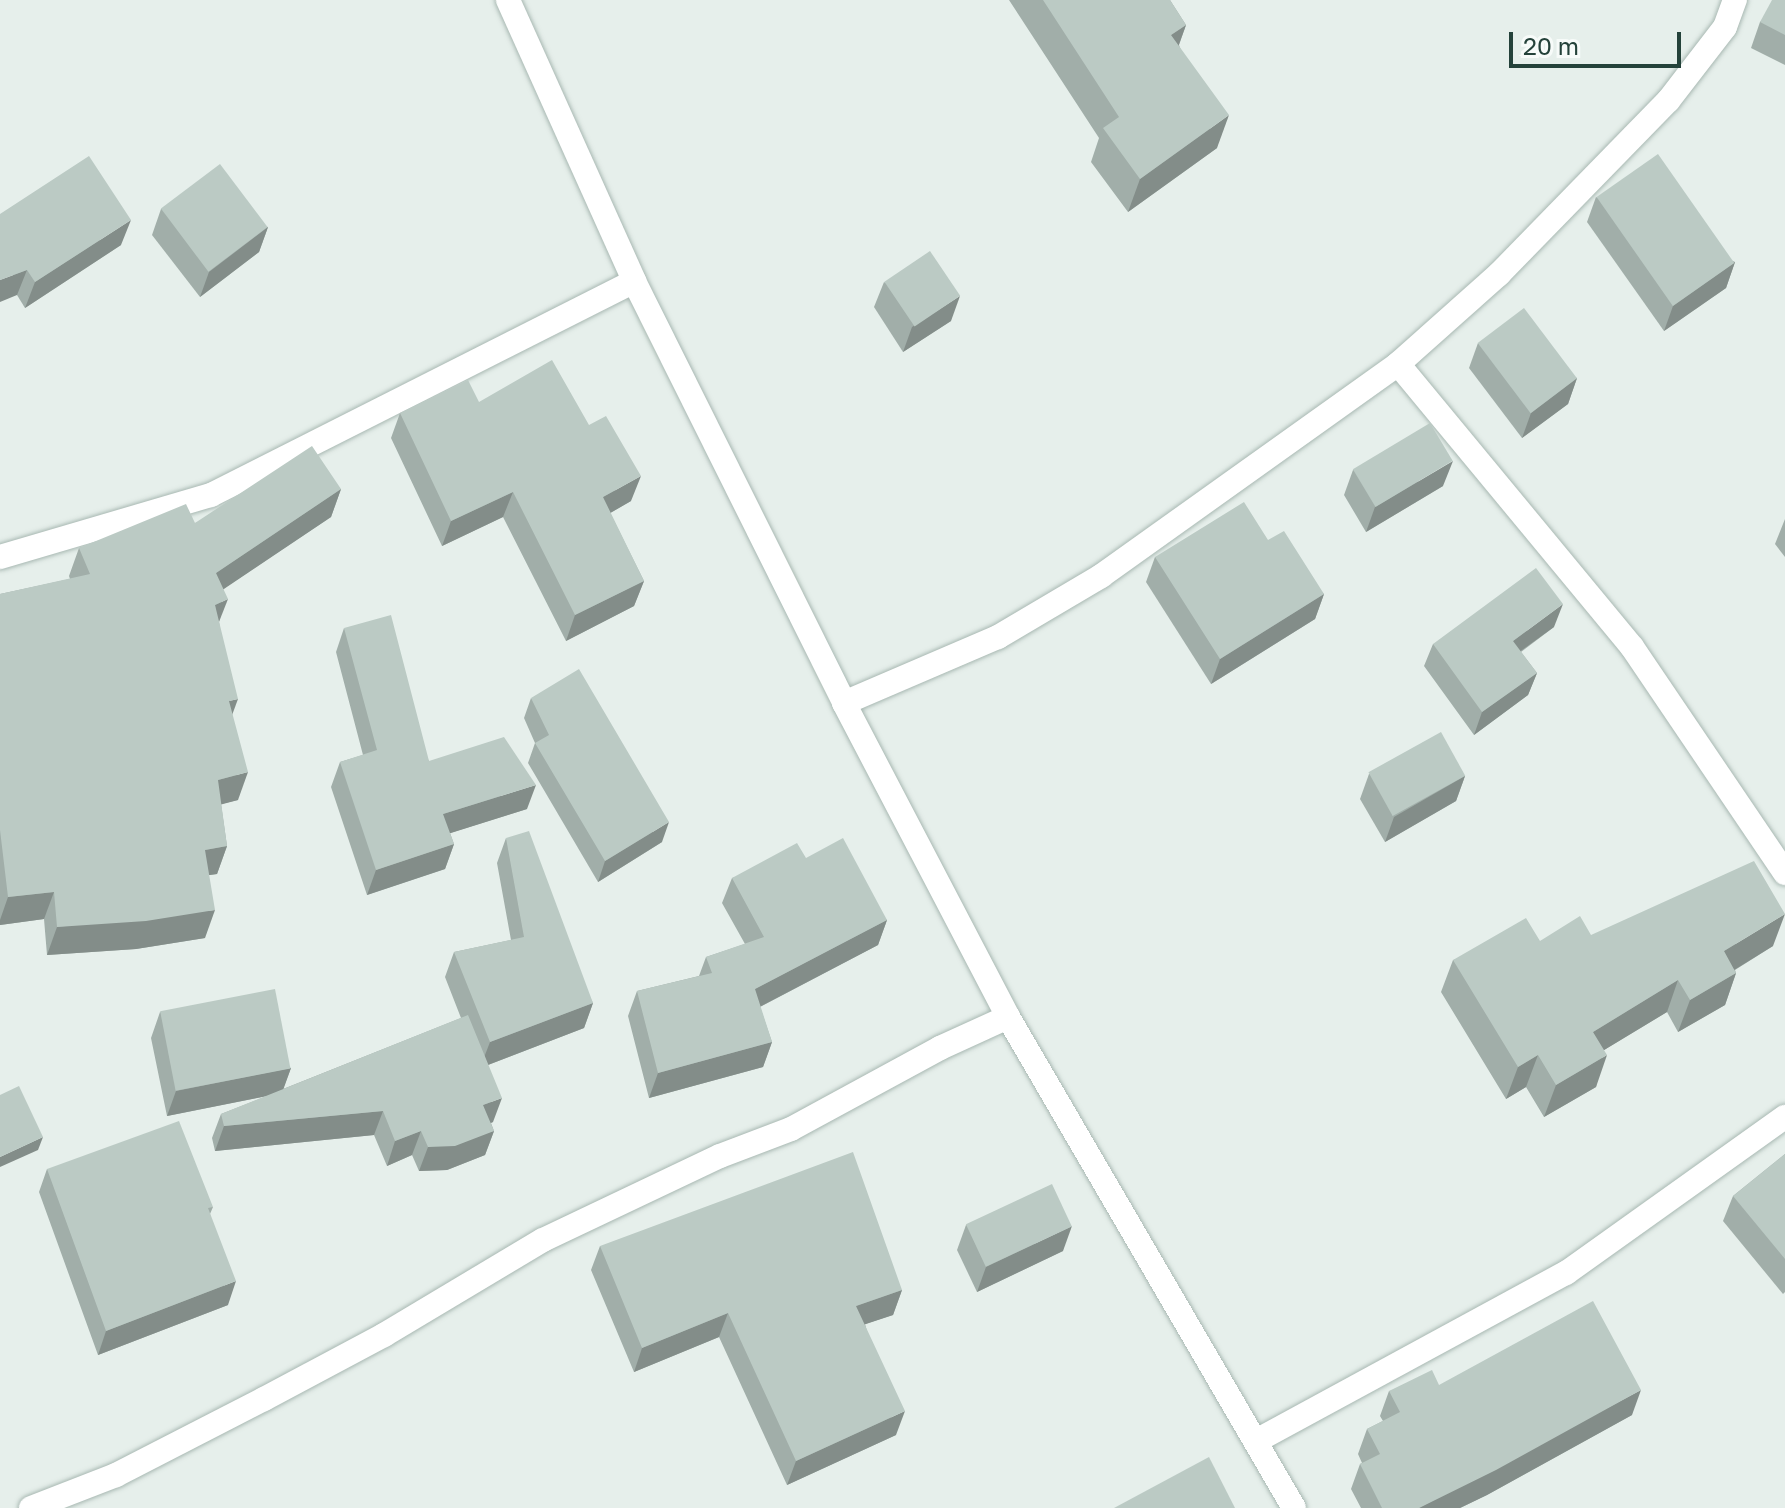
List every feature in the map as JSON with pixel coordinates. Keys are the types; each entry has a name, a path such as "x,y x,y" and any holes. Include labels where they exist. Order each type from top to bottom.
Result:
{"street":[{"path":"508,0 634,281 844,703 1008,1017 1294,1508"},
{"path":"844,703 998,637 1101,576 1398,364 1499,274 1668,101 1725,27 1735,0"},
{"path":"0,557 211,495 634,281"},
{"path":"1398,364 1632,647 1785,873"},
{"path":"31,1508 116,1475 264,1399 384,1335 543,1240 720,1156 791,1129 940,1048 1008,1017"},
{"path":"1256,1441 1566,1273 1785,1117"}],"building":[{"path":"1043,0 1170,0 1186,25 1171,35 1229,115 1140,179 1103,128 1119,117"},
{"path":"1772,0 1785,0 1785,35 1760,22"},
{"path":"1658,154 1734,263 1673,306 1597,197"},
{"path":"89,156 131,220 35,282 27,270 0,280 0,214"},
{"path":"220,164 268,227 208,272 161,209"},
{"path":"930,251 960,296 915,327 884,282"},
{"path":"1524,308 1577,378 1531,413 1478,343"},
{"path":"552,360 589,425 606,416 641,476 603,497 644,581 575,615 513,492 451,521 400,413 468,380 479,402"},
{"path":"1430,423 1453,461 1376,507 1353,469"},
{"path":"312,446 341,489 216,573 228,599 215,605 238,699 229,701 248,772 218,780 227,846 205,850 215,910 146,921 57,927 54,892 8,897 0,830 0,594 90,574 79,548 186,504 195,523"},
{"path":"1244,502 1268,540 1284,531 1324,594 1220,659 1155,557"},
{"path":"1536,568 1563,604 1513,641 1537,673 1482,712 1433,644"},
{"path":"391,615 429,761 504,737 536,785 443,814 454,844 376,870 340,762 377,750 344,628"},
{"path":"579,669 669,822 605,861 535,743 549,735 531,698"},
{"path":"1441,732 1465,776 1393,816 1368,772"},
{"path":"529,831 593,1003 490,1042 454,952 524,937 506,838"},
{"path":"843,838 887,920 755,989 772,1042 658,1073 637,991 712,973 706,957 764,937 732,878 797,843 806,858"},
{"path":"1754,861 1785,914 1724,951 1736,973 1690,1000 1678,980 1593,1032 1607,1055 1556,1085 1538,1055 1518,1067 1453,960 1526,918 1540,941 1580,916 1591,935"},
{"path":"275,989 290,1069 176,1091 160,1011"},
{"path":"468,1015 502,1098 483,1105 494,1131 455,1146 428,1147 421,1131 395,1141 383,1111 224,1126 221,1114"},
{"path":"19,1086 43,1137 0,1157 0,1095"},
{"path":"179,1121 213,1207 208,1208 236,1281 106,1331 47,1169"},
{"path":"853,1152 902,1290 856,1306 905,1411 796,1461 728,1313 642,1348 600,1246"},
{"path":"1785,1154 1785,1259 1733,1196"},
{"path":"1052,1184 1072,1227 986,1267 966,1224"},
{"path":"1593,1301 1641,1390 1496,1470 1419,1508 1382,1508 1360,1464 1380,1454 1367,1429 1400,1412 1389,1391 1432,1370 1439,1385"},
{"path":"1209,1457 1235,1508 1114,1508"}]}
